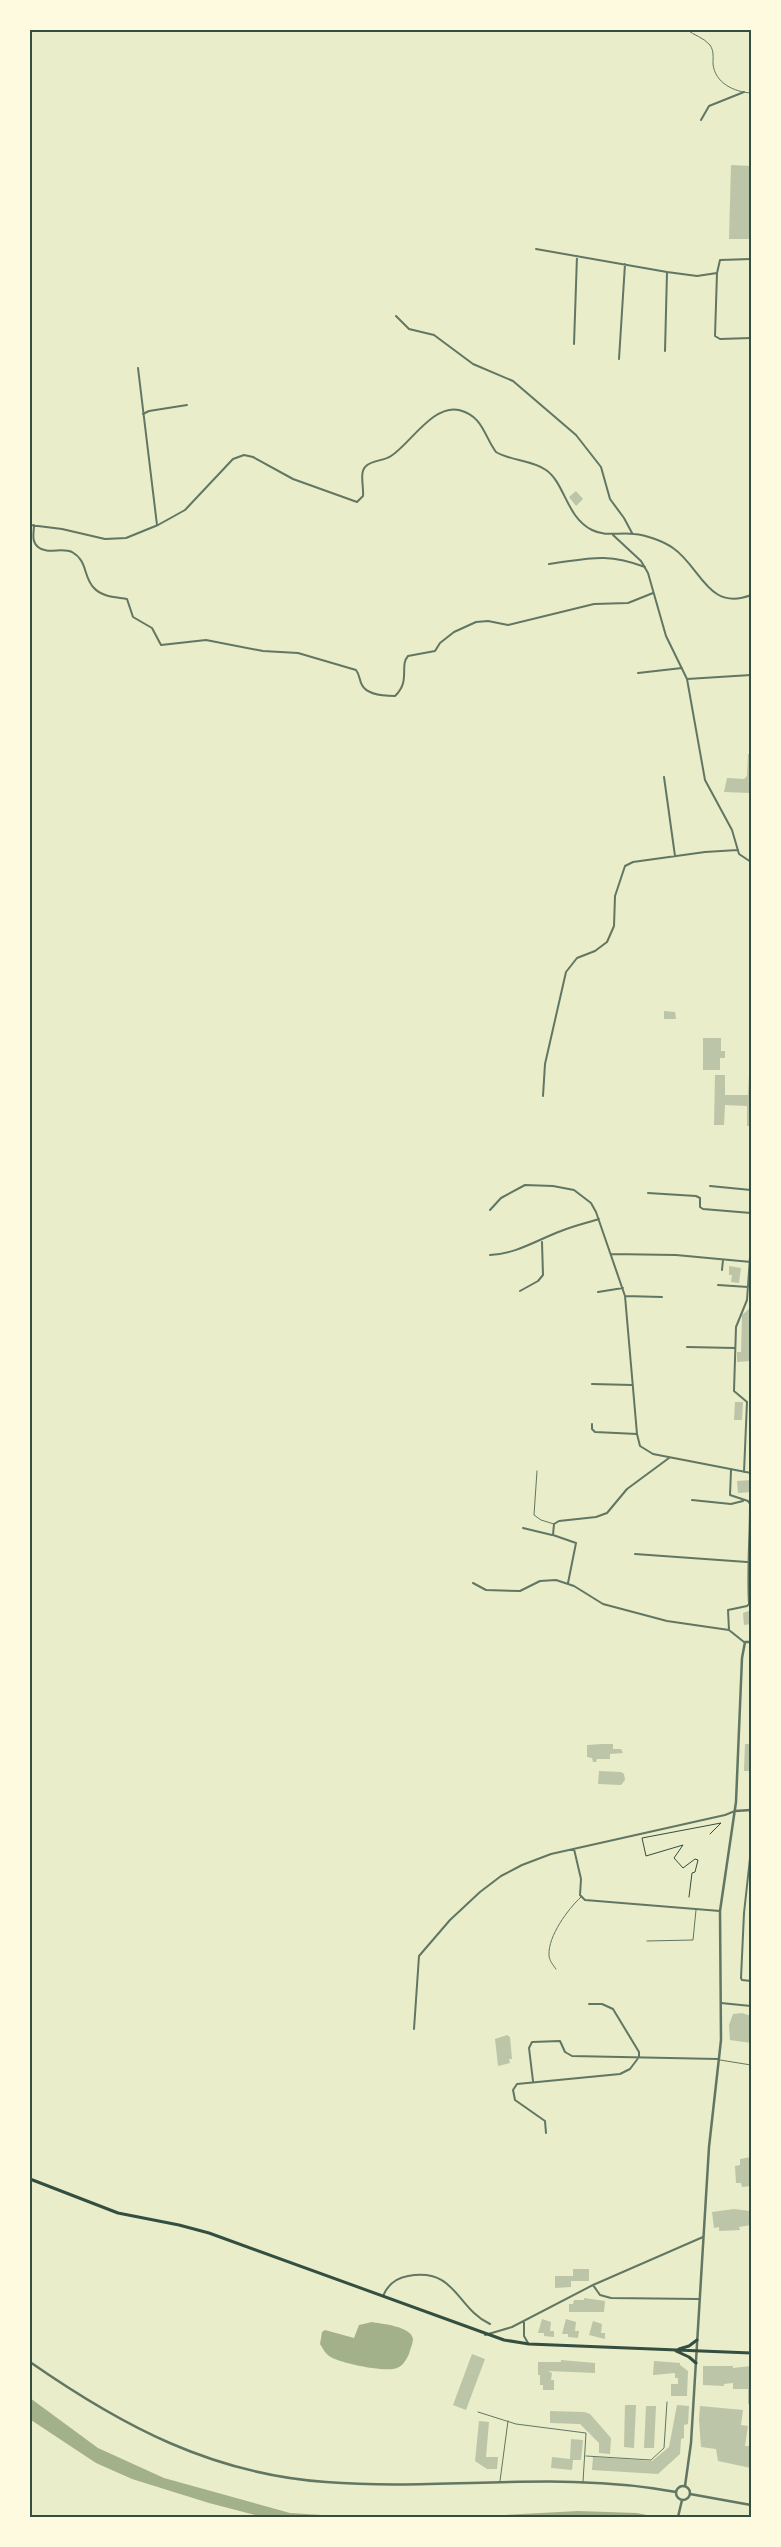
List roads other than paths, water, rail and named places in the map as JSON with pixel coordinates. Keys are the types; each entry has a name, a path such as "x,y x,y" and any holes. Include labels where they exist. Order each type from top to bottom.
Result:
{"main road":[{"path":"30,2179 118,2213 193,2228 383,2296 485,2335 529,2344 751,2353"},
{"path":"673,2350 689,2346 697,2340"},
{"path":"673,2350 690,2357 696,2363"}],"street":[{"path":"701,120 709,106 744,92"},
{"path":"536,249 668,272 697,276 717,274"},
{"path":"574,344 577,256"},
{"path":"751,259 720,260 717,274 715,336 720,339 751,338"},
{"path":"619,359 624,264"},
{"path":"665,351 668,272"},
{"path":"396,316 409,329 434,335 473,364 513,381 576,435 600,467 610,499 632,533"},
{"path":"138,368 158,526"},
{"path":"143,414 148,411 187,405"},
{"path":"30,525 113,540 126,538 158,526 185,510 233,459 244,456 252,458 293,480 357,502 363,496 363,472 366,465 394,454 428,421 449,410 454,410 466,413 482,424 496,452 547,470 571,509 592,530 613,535 632,533 674,548 715,594 736,599 751,595"},
{"path":"34,525 33,538 38,547 44,551 67,550 77,556 83,563 93,588 106,596 127,599 133,617 152,628 161,645 206,640 263,651 298,653 356,670 362,686 371,693 395,696 402,687 405,677 405,658 435,651 440,643 454,632 476,622 488,621 508,625 594,604 628,603 652,593"},
{"path":"613,535 645,567 666,636 687,679 705,780 732,830 741,857 751,862"},
{"path":"548,564 592,556 616,558 645,567"},
{"path":"638,674 682,668"},
{"path":"687,679 751,675"},
{"path":"664,777 675,856"},
{"path":"543,1096 545,1064 569,966 578,958 595,952 607,942 614,926 615,896 625,866 633,862 675,856 738,850"},
{"path":"490,1210 501,1198 525,1185 553,1186 580,1193 591,1203 599,1219 625,1296 638,1442 644,1450 670,1458 751,1473"},
{"path":"710,1186 751,1190"},
{"path":"648,1193 699,1196 700,1207 703,1209 751,1213"},
{"path":"490,1256 508,1253 542,1241 559,1232 599,1219"},
{"path":"520,1291 538,1281 543,1275 542,1241"},
{"path":"744,1472 747,1402 734,1391 735,1348 737,1320 747,1300 751,1242"},
{"path":"611,1254 750,1262"},
{"path":"722,1270 723,1259"},
{"path":"718,1285 748,1287"},
{"path":"598,1292 623,1288"},
{"path":"625,1296 662,1297"},
{"path":"687,1347 735,1348"},
{"path":"592,1384 633,1385"},
{"path":"592,1424 592,1429 595,1432 637,1434"},
{"path":"553,1536 554,1524 559,1521 607,1514 627,1489 670,1458"},
{"path":"729,1630 728,1610 749,1604 747,1562 750,1550 750,1504 745,1500 730,1495 731,1470"},
{"path":"692,1500 731,1504 745,1500"},
{"path":"523,1528 576,1543 568,1583"},
{"path":"634,1554 747,1562"},
{"path":"473,1583 486,1590 520,1591 545,1579 568,1583 593,1600 608,1606 667,1621 729,1630 745,1642 751,1642"},
{"path":"684,2486 691,2443 712,2114 720,2060 720,1911 735,1811 745,1642"},
{"path":"414,2029 419,1956 450,1920 480,1892 501,1876 536,1859 715,1818 735,1811 751,1810"},
{"path":"574,1849 581,1879 581,1897 588,1901 720,1911"},
{"path":"751,1849 742,1941 741,1978 742,1980 751,1981"},
{"path":"721,2003 751,2006"},
{"path":"546,2133 545,2121 522,2107 513,2097 513,2090 517,2084 620,2074 630,2069 639,2057 639,2052 613,2009 602,2004 588,2004"},
{"path":"533,2081 529,2048 532,2042 560,2041 565,2052 572,2056 720,2060"},
{"path":"485,2335 524,2322 593,2284 704,2236"},
{"path":"383,2296 390,2284 405,2276 421,2274 434,2277 451,2286 477,2315 490,2324"},
{"path":"593,2284 600,2295 611,2298 700,2299"},
{"path":"524,2322 524,2336 529,2344"},
{"path":"30,2362 101,2410 136,2429 197,2454 243,2469 296,2479 342,2483 583,2483 676,2492"},
{"path":"676,2492 678,2488 684,2486"},
{"path":"684,2486 688,2488 690,2494"},
{"path":"676,2492 677,2496 682,2500"},
{"path":"682,2500 687,2499 690,2494"},
{"path":"690,2494 751,2505"},
{"path":"678,2517 682,2500"}],"lane":[{"path":"686,30 704,40 711,48 714,70 721,81 727,86 751,93"},
{"path":"537,1471 534,1515 554,1524"},
{"path":"556,1969 550,1960 549,1953 567,1910 581,1897"},
{"path":"647,1941 692,1940 696,1909"},
{"path":"720,2060 751,2065"},
{"path":"585,2456 651,2460 664,2448 667,2402"},
{"path":"478,2412 527,2426 582,2431 587,2436 583,2483"},
{"path":"500,2482 508,2421"}]}
